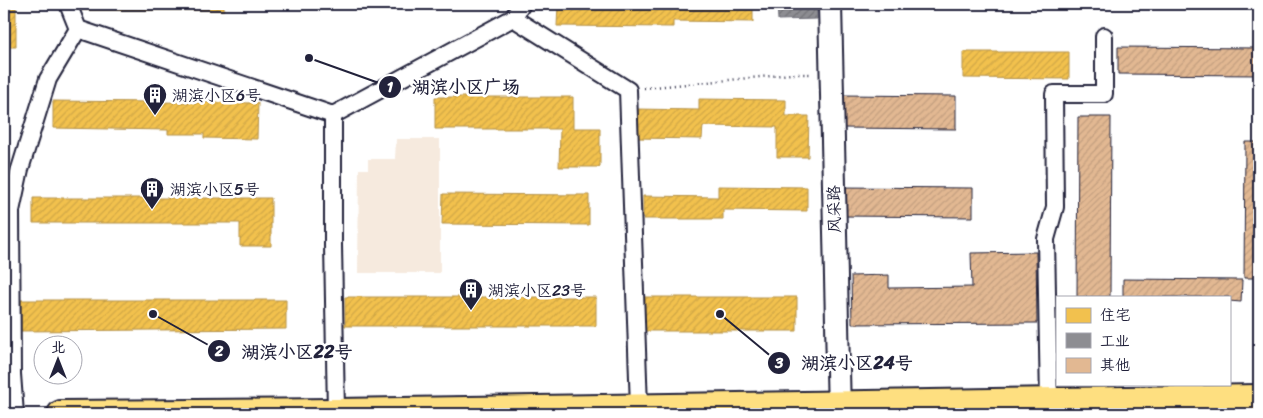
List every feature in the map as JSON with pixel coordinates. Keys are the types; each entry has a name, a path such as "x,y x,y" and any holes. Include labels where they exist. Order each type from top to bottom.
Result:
{"main road":[{"name":"风采路","path":"830,4 838,410"},
{"path":"61,414 639,407 838,410 1049,402 1259,398"}],"street":[{"path":"68,4 78,29 333,115 518,11 628,90 639,407"},
{"path":"15,414 12,374 11,211 20,169 48,79 78,29"},
{"path":"1049,402 1046,239 1055,207 1054,94 1104,94 1104,36"},
{"path":"333,115 336,412"}],"path":[{"path":"628,90 792,74 831,74"}],"shaded area":[{"path":"396,139 440,139 440,273 358,273 359,169 368,169 368,159 395,159"}],"building: 住宅":[{"path":"4,4 16,4 16,47 4,47"},
{"path":"73,4 224,4 224,10 73,10"},
{"path":"327,4 490,4 490,6 327,6"},
{"path":"558,4 753,4 753,22 673,21 673,27 557,26"},
{"path":"963,52 1069,52 1069,79 963,78"},
{"path":"435,97 573,97 573,128 600,128 600,167 559,167 560,129 435,129"},
{"path":"699,99 786,100 786,116 809,116 808,157 777,157 777,127 703,126 702,139 636,138 636,109 699,110"},
{"name":"湖滨小区6号","path":"53,101 258,103 257,139 204,138 204,134 168,134 168,130 53,128"},
{"path":"718,186 807,187 807,211 723,210 723,219 643,219 643,196 718,197"},
{"path":"443,194 589,195 589,225 442,224"},
{"name":"湖滨小区5号","path":"33,198 271,198 271,246 240,246 240,223 33,223"},
{"name":"湖滨小区23号","path":"345,297 596,297 596,326 345,326"},
{"path":"644,297 797,297 797,331 644,331"},
{"path":"21,300 286,300 286,329 21,331"}],"building: 工业":[{"path":"777,4 816,4 817,19 778,20"}],"building: 其他":[{"path":"1118,47 1259,48 1259,75 1118,74"},
{"path":"842,95 956,96 956,129 842,128"},
{"path":"1078,117 1111,117 1110,296 1077,296"},
{"path":"1245,142 1259,142 1259,278 1244,278"},
{"path":"841,187 973,188 973,217 841,216"},
{"path":"1036,252 1037,323 852,324 851,276 889,275 889,288 972,287 971,253"},
{"path":"1123,279 1242,280 1241,302 1230,301 1230,296 1123,296"}],"place":[{"name":"湖滨小区广场","path":"309,58"},
{"name":"湖滨小区6号","path":"155,116"},
{"name":"湖滨小区5号","path":"152,210"},
{"name":"湖滨小区23号","path":"471,311"},
{"name":"湖滨小区22号","path":"153,314"},
{"name":"湖滨小区24号","path":"720,314"}]}
